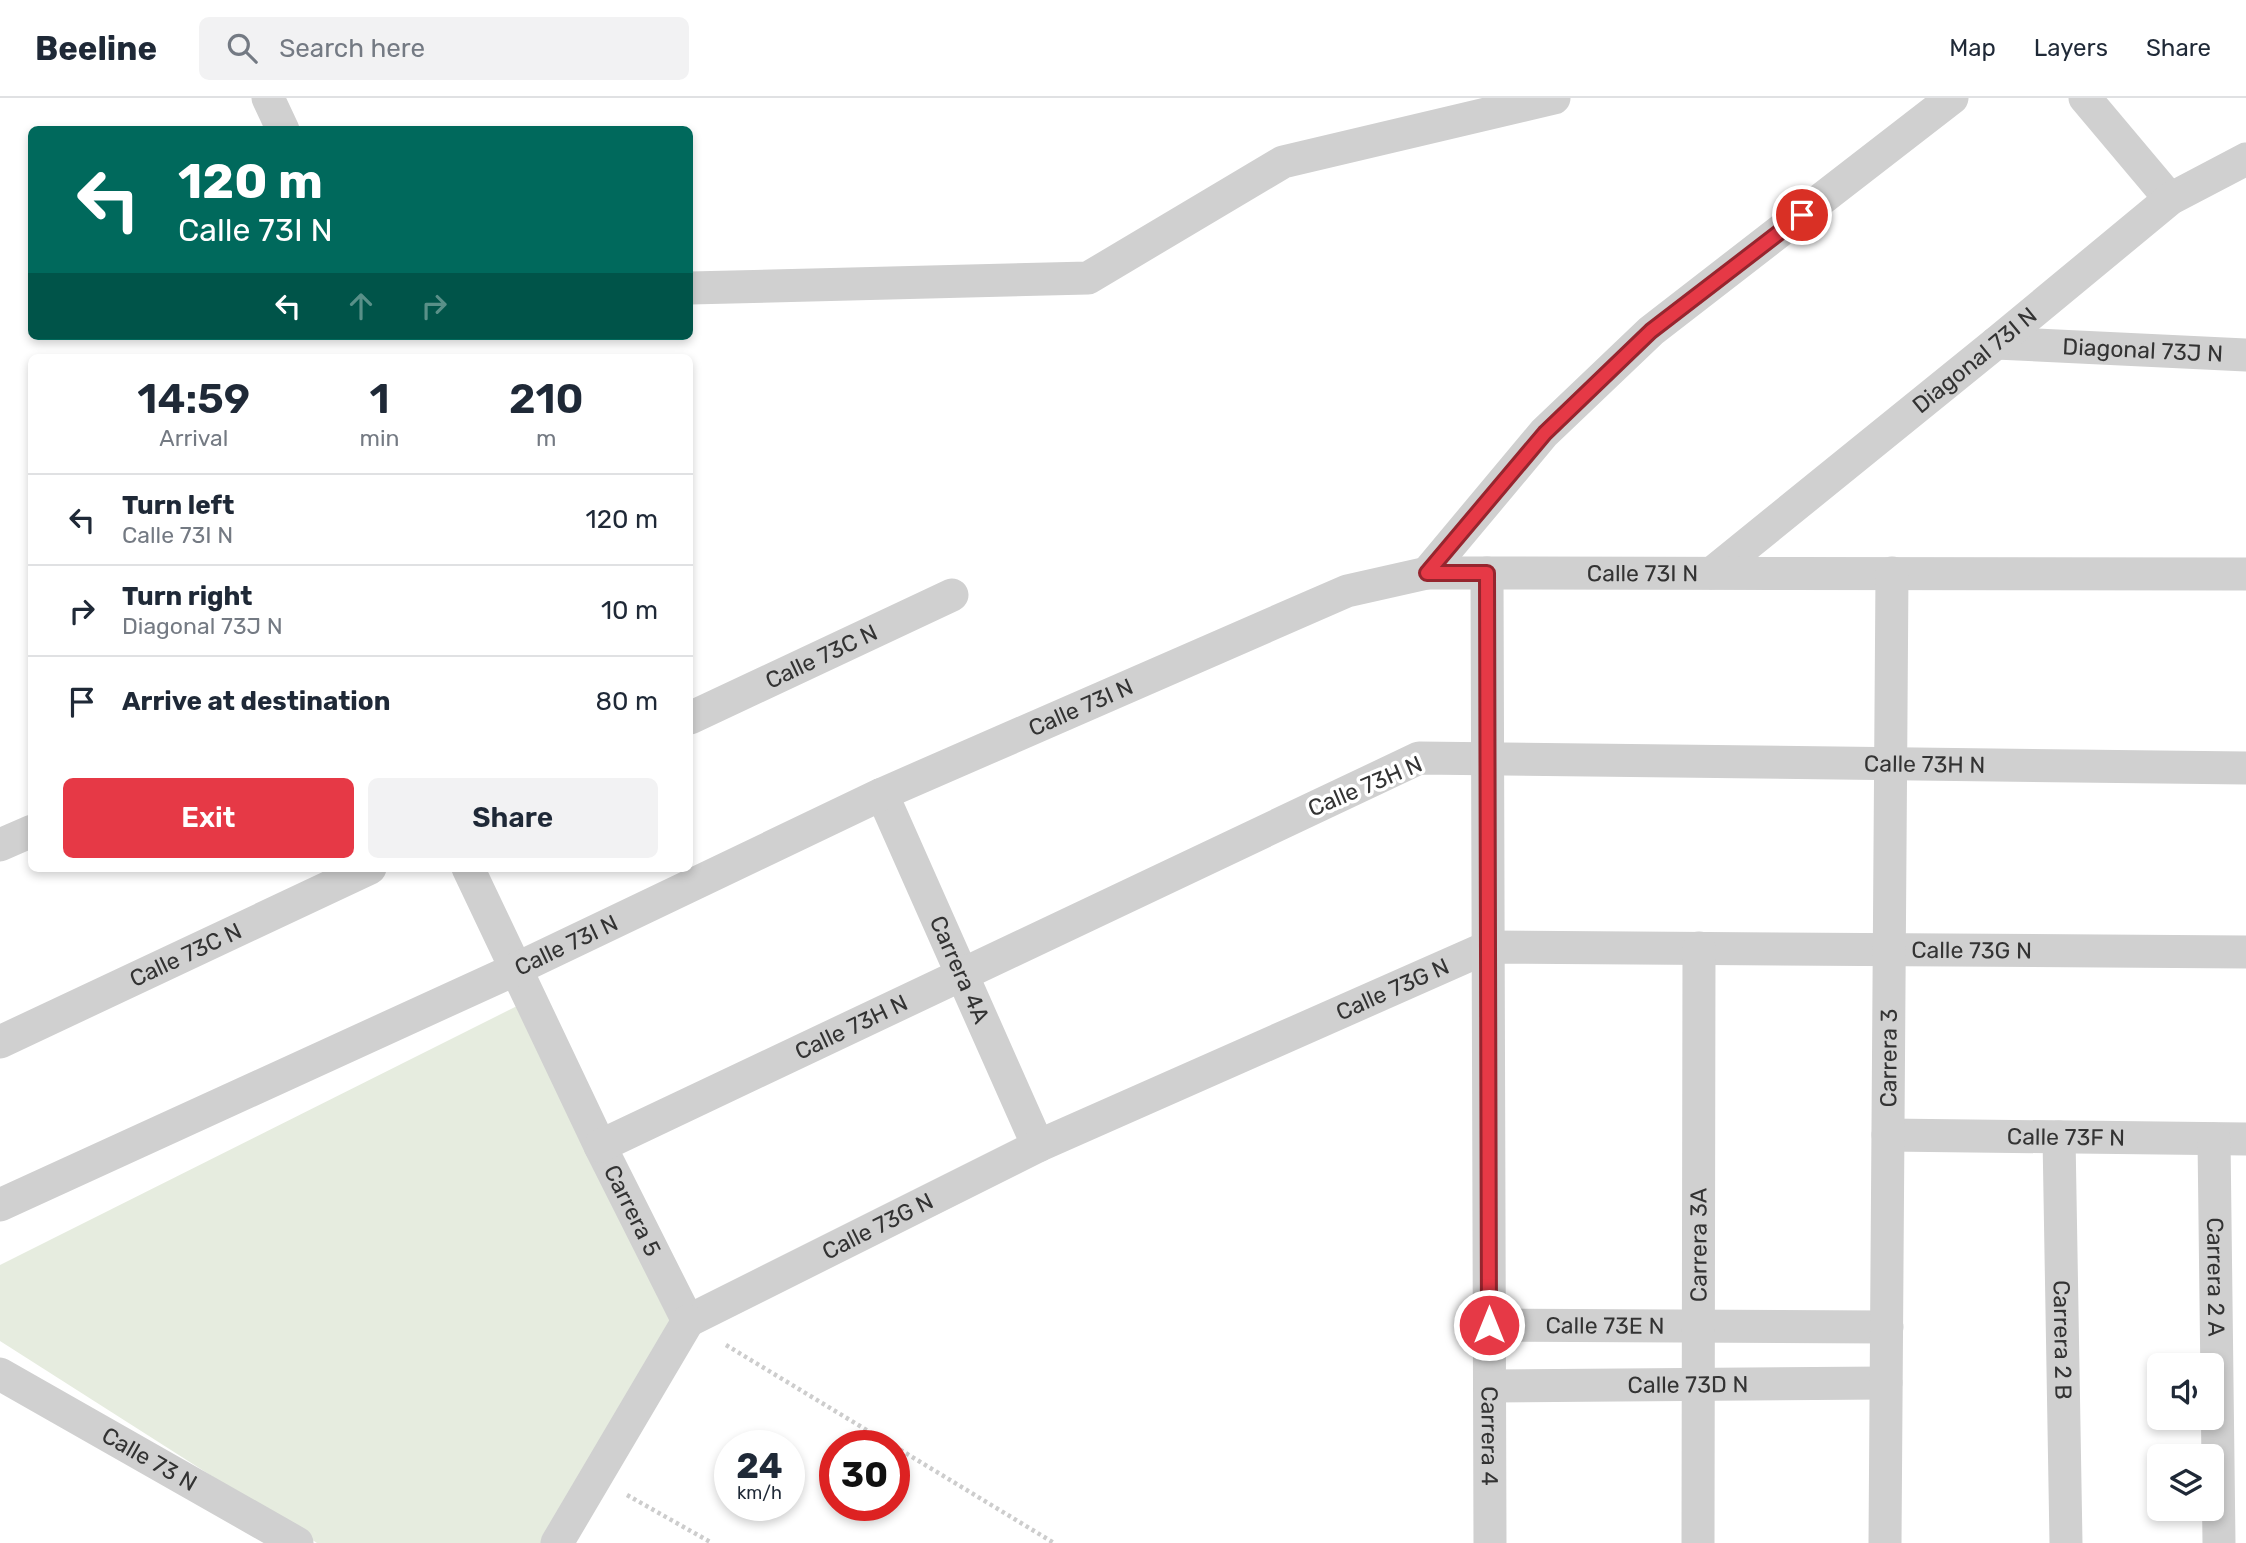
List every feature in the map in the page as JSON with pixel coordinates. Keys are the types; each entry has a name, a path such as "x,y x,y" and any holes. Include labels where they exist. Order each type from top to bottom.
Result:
{"street":[{"path":"268,98 281,126"},
{"path":"693,288 1088,278 1283,162 1554,98"},
{"path":"1427,573 1545,433 1651,331 1952,98"},
{"path":"2085,98 2170,199"},
{"name":"Diagonal 73I N","path":"1712,573 2170,199 2246,159"},
{"name":"Diagonal 73J N","path":"1996,343 2246,355"},
{"name":"Calle 73I N","path":"0,1205 516,969 882,794 1347,591 1427,573 2246,574"},
{"name":"Carrera 4","path":"1487,573 1490,1543"},
{"name":"Carrera 3","path":"1885,1543 1892,573"},
{"name":"Calle 73C N","path":"693,717 952,595"},
{"name":"Calle 73H N","path":"600,1146 1419,758 2246,768"},
{"name":"Carrera 4A","path":"882,794 1038,1146"},
{"path":"0,845 28,833"},
{"name":"Calle 73C N","path":"0,1042 361,872"},
{"name":"Carrera 5","path":"470,872 600,1146 688,1321"},
{"name":"Calle 73G N","path":"688,1321 1038,1146 1488,947 2246,952"},
{"name":"Carrera 3A","path":"1698,1543 1699,948"},
{"name":"Calle 73F N","path":"1888,1135 2230,1139"},
{"name":"Carrera 2 B","path":"2059,1137 2066,1543"},
{"name":"Carrera 2 A","path":"2219,1543 2230,1139"},
{"path":"557,1543 688,1321"},
{"name":"Calle 73E N","path":"1489,1325 1887,1327"},
{"name":"Calle 73 N","path":"0,1374 297,1543"},
{"name":"Calle 73D N","path":"1490,1386 1886,1383"}],"path":[{"path":"688,1321 868,1430"},
{"path":"910,1456 1055,1543"},
{"path":"596,1477 712,1543"}],"shaded area":[{"path":"519,1005 683,1331 558,1543 317,1543 0,1341 0,1265"}],"route":[{"path":"1489,1325 1487,573 1427,573 1545,433 1651,331 1802,215"}]}
